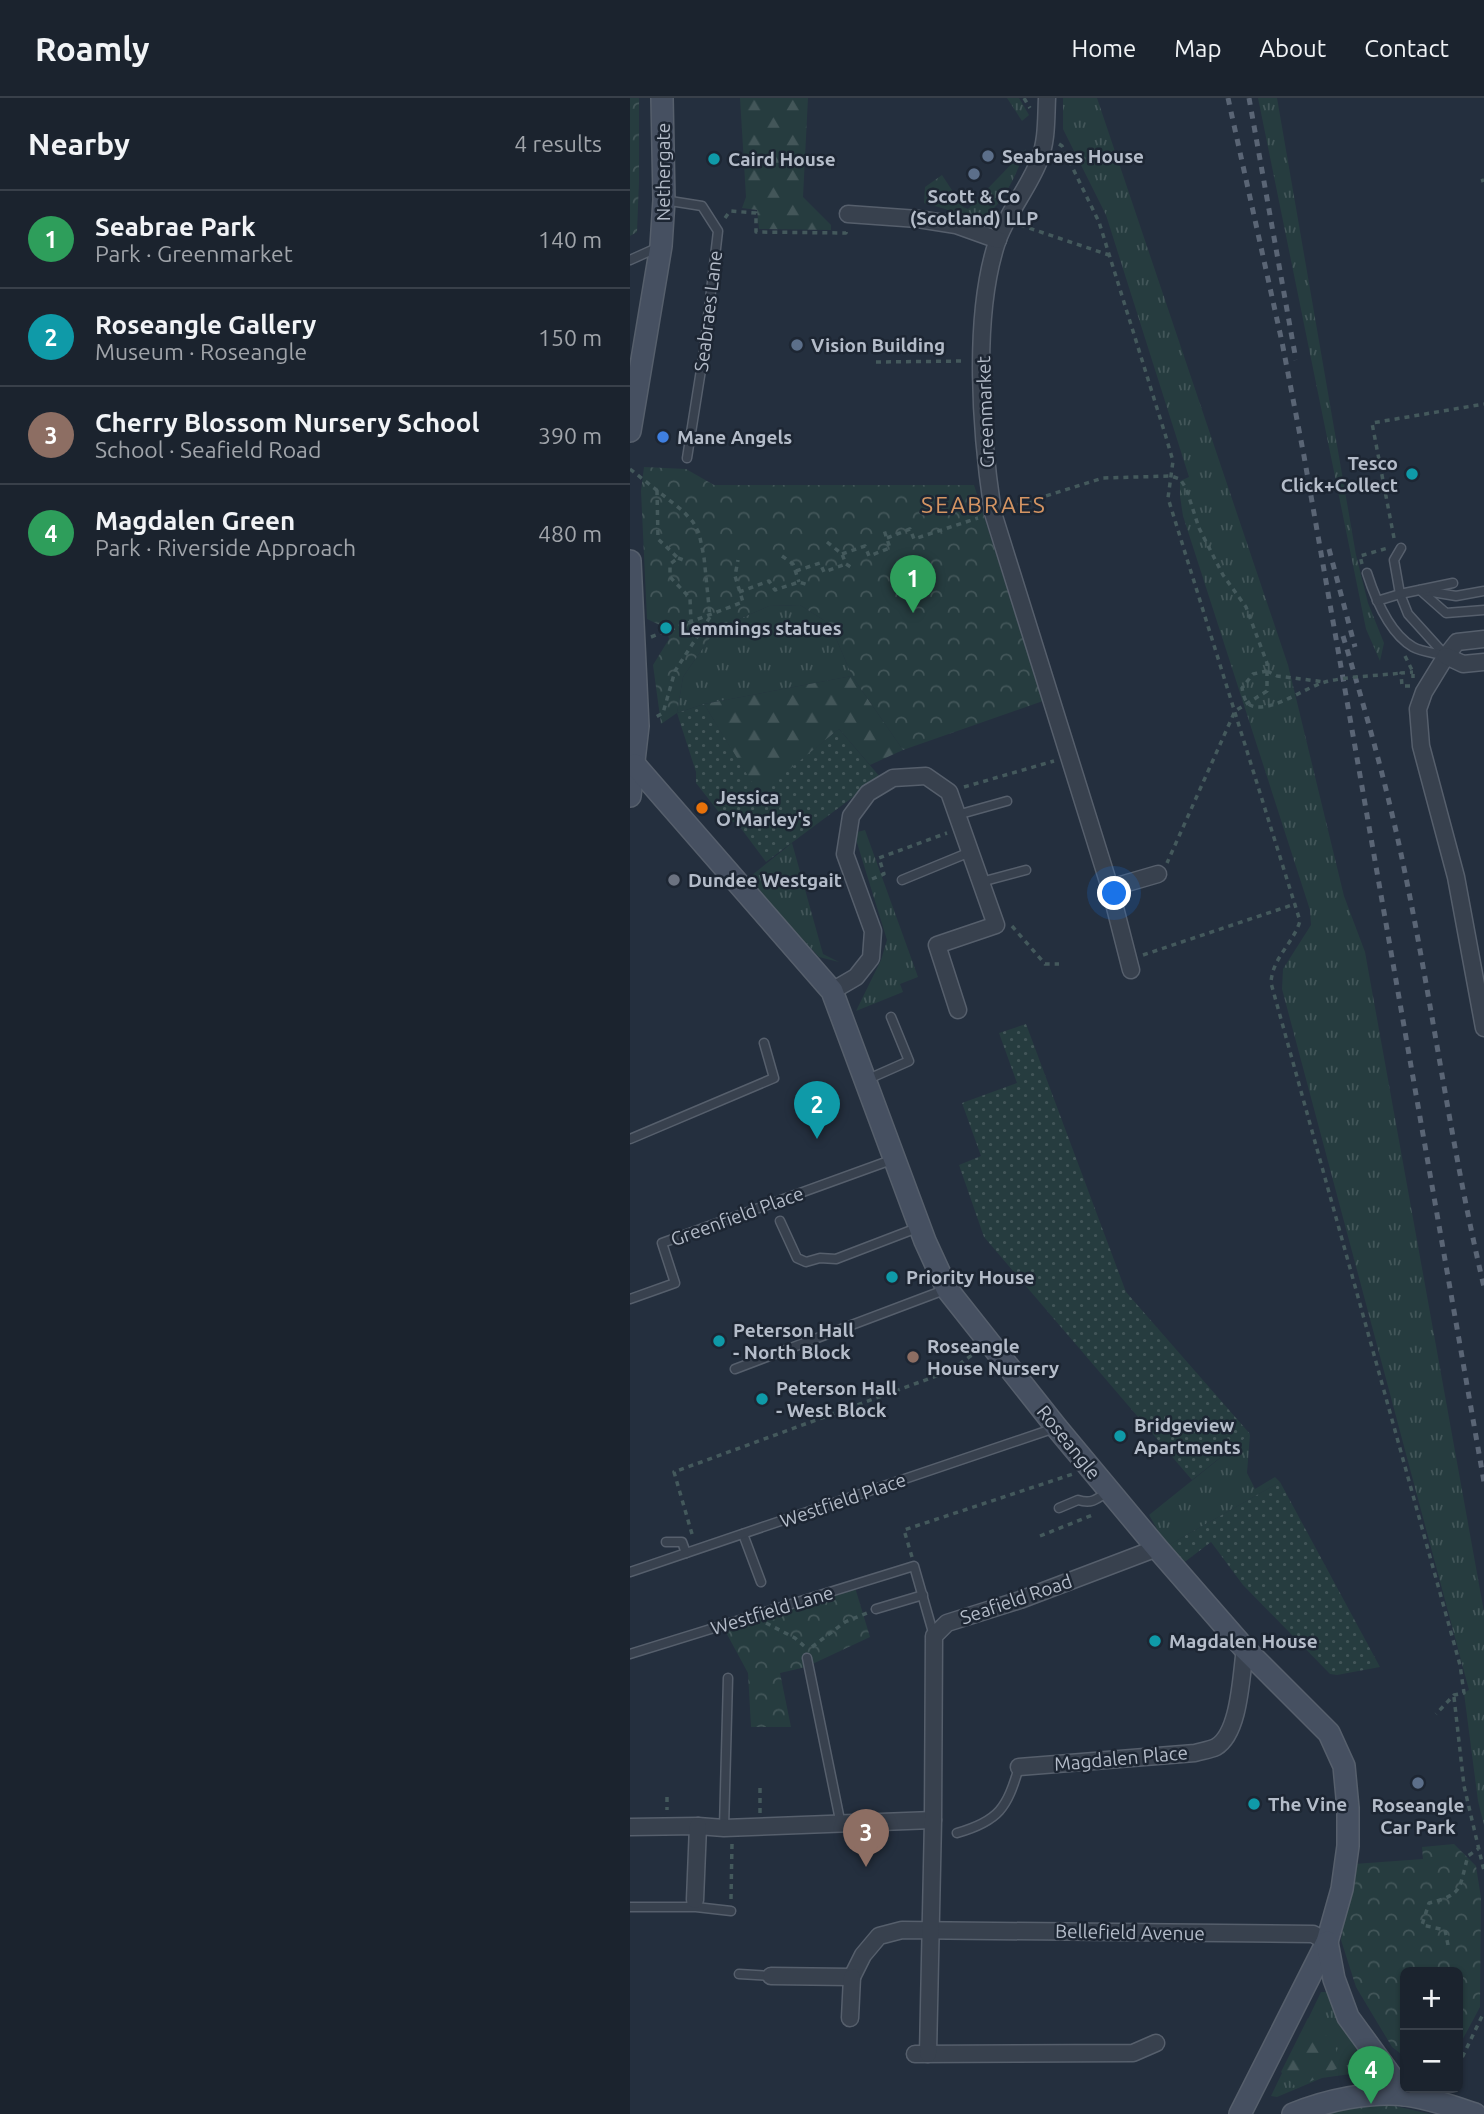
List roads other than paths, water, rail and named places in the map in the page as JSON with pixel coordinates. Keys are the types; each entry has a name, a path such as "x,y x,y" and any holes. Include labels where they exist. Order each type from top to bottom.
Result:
{"street":[{"name":"Nethergate","path":"630,431 661,246 664,200 662,98"},
{"name":"Greenmarket","path":"1047,98 1046,136 1039,161 998,240 989,274 981,399 993,513 1110,888 1129,965"},
{"path":"848,214 918,219 956,225 998,240"},
{"path":"630,561 638,726 630,796"},
{"path":"1484,639 1457,642 1424,692 1418,709 1421,746 1479,972 1484,1028"},
{"path":"1446,656 1463,664 1484,662"},
{"name":"Roseangle","path":"635,765 832,991 920,1227 947,1289 1157,1548 1245,1649 1329,1733 1344,1766 1348,1846 1342,1889 1326,1942 1240,2114"},
{"path":"832,991 856,977 871,958 873,931 845,853 850,816 868,793 893,778 926,776 949,792 996,925 937,945 958,1010"},
{"path":"1110,888 1158,874"},
{"name":"Seafield Road","path":"934,1636 947,1623 1020,1600 1157,1548"},
{"path":"934,1636 930,2028 921,2054 1133,2053 1156,2043"},
{"name":"Magdalen Place","path":"1019,1767 1195,1753 1215,1748 1227,1738 1233,1724 1245,1649"},
{"path":"630,1827 724,1828 933,1820"},
{"path":"695,1900 698,1826"},
{"name":"Bellefield Avenue","path":"852,1977 863,1955 879,1936 902,1930 1313,1934 1326,1942"},
{"path":"1326,1942 1334,1979 1348,2017 1405,2095"},
{"path":"771,1976 852,1977 850,2018"},
{"path":"1293,2114 1364,2095 1405,2095 1441,2102 1475,2114"}],"lane":[{"name":"Seabraes Lane","path":"664,200 702,206 718,231 704,351 687,458"},
{"path":"631,258 661,246"},
{"path":"1401,548 1394,560 1400,594 1408,614 1446,656"},
{"path":"1367,573 1385,617 1414,648 1446,656"},
{"path":"1377,601 1453,583"},
{"path":"1420,590 1455,596 1484,592"},
{"path":"1420,590 1446,614 1484,610"},
{"path":"959,821 1007,802"},
{"path":"902,880 971,852"},
{"path":"981,882 1026,870"},
{"path":"866,1080 909,1060 891,1017"},
{"path":"630,1139 774,1078 764,1043"},
{"name":"Greenfield Place","path":"630,1299 676,1283 662,1243 895,1158"},
{"path":"780,1221 797,1258 806,1262 820,1258 836,1259 920,1227"},
{"path":"735,1369 947,1289"},
{"name":"Westfield Place","path":"630,1572 1057,1427"},
{"path":"1059,1508 1078,1500 1087,1503 1114,1496"},
{"path":"743,1534 761,1583"},
{"path":"666,1542 682,1542 686,1553"},
{"name":"Westfield Lane","path":"630,1654 914,1566 923,1595"},
{"path":"876,1609 923,1595 934,1636"},
{"path":"807,1658 841,1825"},
{"path":"724,1828 728,1678"},
{"name":"Magdalen Place","path":"957,1833 996,1816 1007,1803 1019,1767"},
{"path":"630,1907 696,1907 731,1911"},
{"path":"738,1974 771,1976"}],"railway":[{"path":"1228,98 1282,342 1304,456 1484,1482"},
{"path":"1249,98 1296,360"},
{"path":"1329,549 1355,647"},
{"path":"1343,636 1398,839 1484,1287"}],"place":[{"name":"Seabraes House","path":"988,156"},
{"name":"Caird House","path":"714,159"},
{"name":"Scott & Co (Scotland) LLP","path":"974,174"},
{"name":"Vision Building","path":"797,345"},
{"name":"Mane Angels","path":"663,437"},
{"name":"Tesco Click+Collect","path":"1412,474"},
{"name":"Seabrae Park","path":"913,613"},
{"name":"Lemmings statues","path":"666,628"},
{"name":"Jessica O'Marley's","path":"702,808"},
{"name":"Dundee Westgait","path":"674,880"},
{"name":"Roseangle Gallery","path":"817,1139"},
{"name":"Priority House","path":"892,1277"},
{"name":"Peterson Hall - North Block","path":"719,1341"},
{"name":"Roseangle House Nursery","path":"913,1357"},
{"name":"Peterson Hall - West Block","path":"762,1399"},
{"name":"Bridgeview Apartments","path":"1120,1436"},
{"name":"Magdalen House","path":"1155,1641"},
{"name":"Roseangle Car Park","path":"1418,1783"},
{"name":"The Vine","path":"1254,1804"},
{"name":"Cherry Blossom Nursery School","path":"866,1867"},
{"name":"Magdalen Green","path":"1371,2104"}],"district":[{"name":"SEABRAES","path":"984,505"}]}
